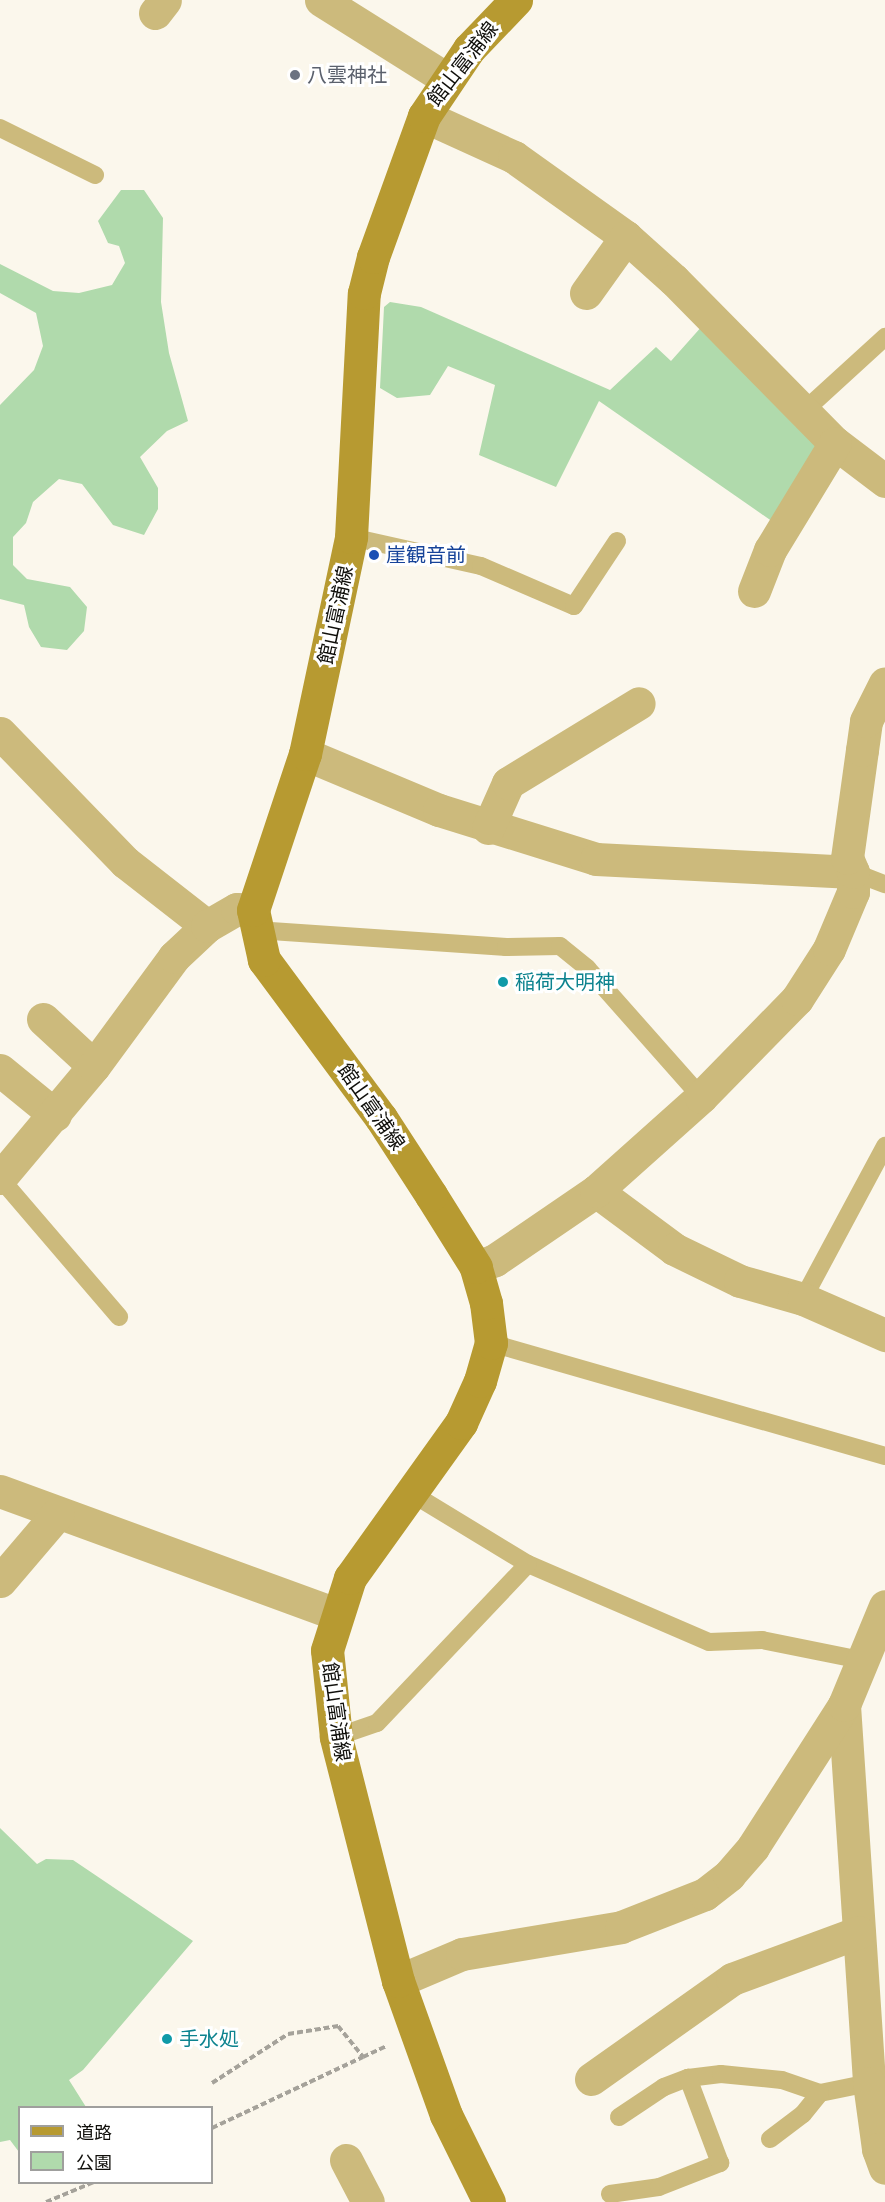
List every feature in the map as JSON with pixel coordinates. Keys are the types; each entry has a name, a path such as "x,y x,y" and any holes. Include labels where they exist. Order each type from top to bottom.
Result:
{"main road":[{"name":"館山富浦線","path":"489,2202 446,2115 398,1981 336,1737 327,1650 336,1614 350,1578 461,1423 480,1381 491,1343 486,1302 476,1267 381,1118 264,960 255,920 305,754 351,537 364,293 386,216 424,116 447,79 516,0"}],"street":[{"path":"321,0 447,79"},
{"path":"424,116 514,157 626,237 835,443 885,481"},
{"path":"586,293 626,237"},
{"path":"754,591 770,550 835,443"},
{"path":"476,1267 495,1260 596,1191 701,1098 796,999 829,949 853,892 853,872 847,858 873,751 866,721 885,683"},
{"path":"488,828 508,783 639,703"},
{"path":"0,733 125,862 207,926"},
{"path":"305,754 488,828 596,859 853,872"},
{"path":"0,1178 56,1115 174,957 207,926 237,909 255,920"},
{"path":"44,1019 94,1066"},
{"path":"0,1070 56,1115"},
{"path":"596,1191 674,1249 740,1281 803,1299 885,1335"},
{"path":"0,1491 336,1614"},
{"path":"0,1581 58,1513"},
{"path":"398,1981 462,1954 621,1927 705,1894 729,1875 753,1847 844,1705 885,1606"},
{"path":"844,1705 869,2083 885,2168"},
{"path":"591,2079 732,1978 860,1932"},
{"path":"346,2160 368,2202"}],"lane":[{"path":"0,128 95,175"},
{"path":"804,411 885,338"},
{"path":"351,537 481,566 574,606 617,541"},
{"path":"853,872 885,884"},
{"path":"255,920 506,947 560,946 587,968 701,1098"},
{"path":"803,1299 885,1146"},
{"path":"0,1178 119,1317"},
{"path":"491,1343 885,1456"},
{"path":"411,1493 528,1564 709,1642 762,1640 861,1660"},
{"path":"336,1737 376,1723 528,1564"},
{"path":"619,2117 664,2087 688,2078 755,2075 820,2093 869,2083"},
{"path":"610,2194 658,2187 720,2163 688,2078"},
{"path":"770,2139 804,2114 820,2093"}],"path":[{"path":"212,2083 288,2034 338,2026 363,2056"},
{"path":"213,2128 415,2033"},
{"path":"46,2202 89,2184"}],"green space":[{"path":"121,190 144,190 163,218 161,302 169,353 188,421 167,431 140,457 158,488 158,509 144,535 113,525 82,484 59,479 33,502 26,523 13,537 13,565 27,579 70,587 87,607 84,631 67,650 41,647 29,627 24,605 0,599 0,405 34,370 43,346 36,313 0,293 0,264 53,291 79,293 112,285 125,263 119,246 108,243 98,221"},
{"path":"390,302 421,307 610,390 656,347 671,361 703,325 825,443 776,524 599,401 556,487 479,455 495,385 448,366 430,395 397,398 380,388 384,307"},
{"path":"0,1828 37,1864 46,1859 73,1860 193,1941 83,2070 69,2080 85,2106 18,2106 18,2151 10,2140 0,2142"}],"place":[{"name":"八雲神社","path":"295,75"},
{"name":"崖観音前","path":"374,555"},
{"name":"稲荷大明神","path":"503,982"},
{"name":"手水処","path":"167,2039"}]}
